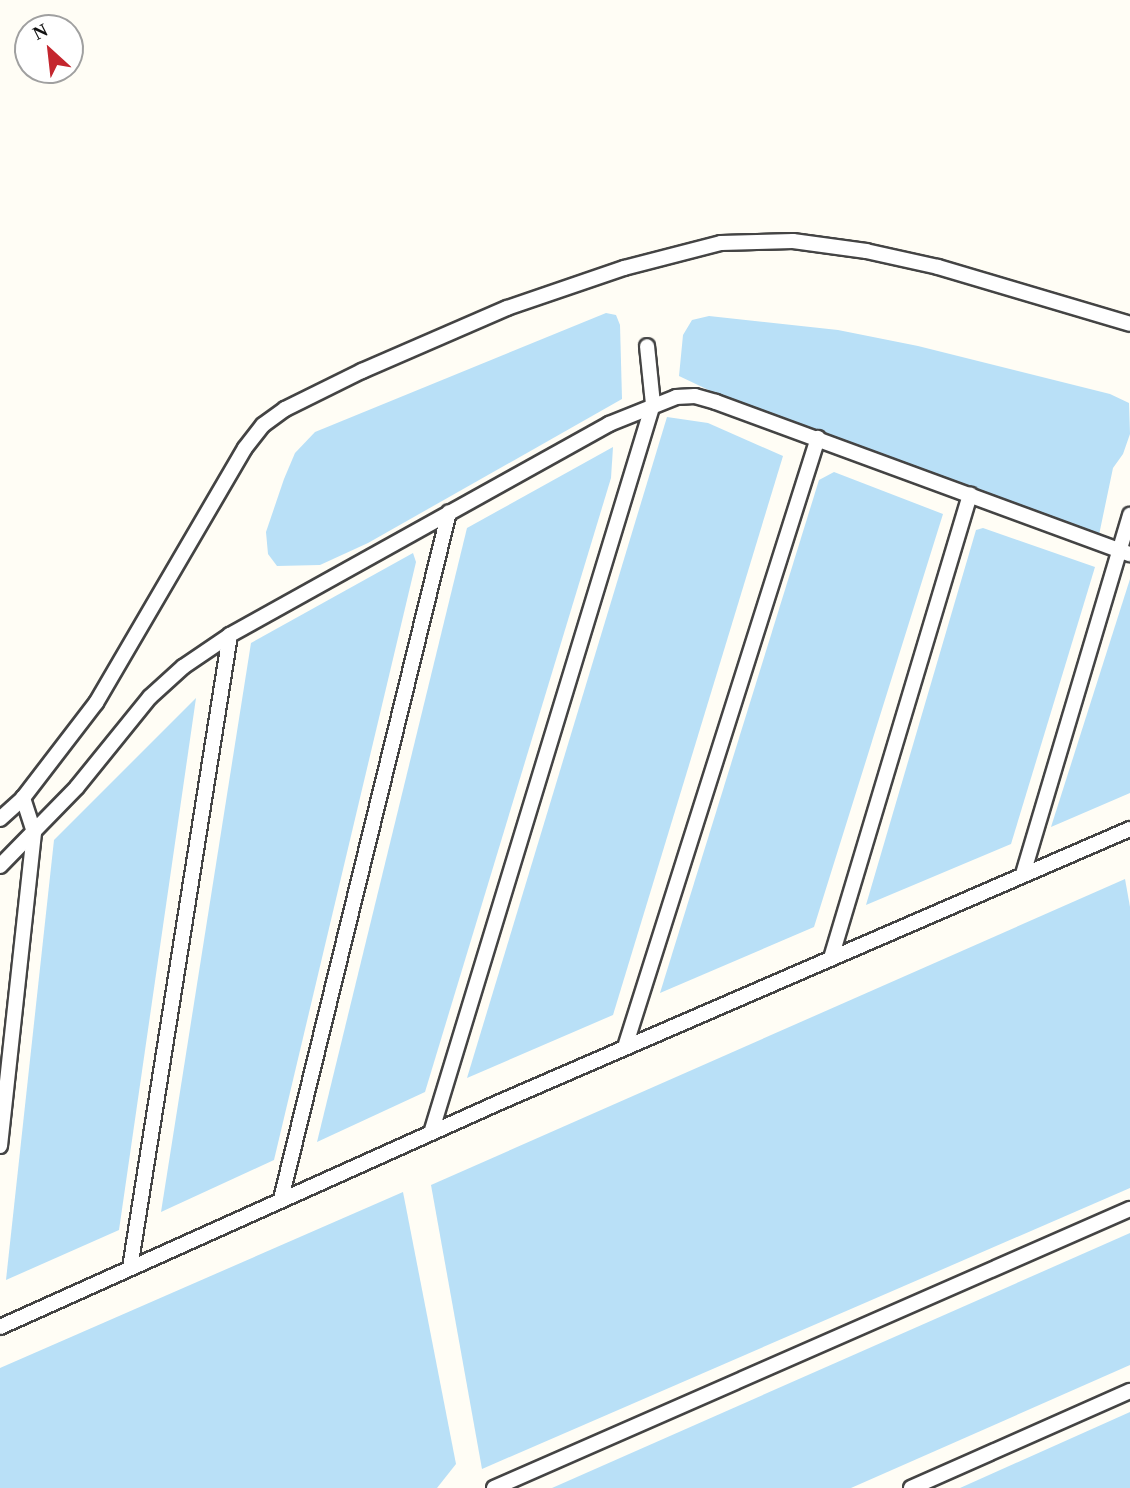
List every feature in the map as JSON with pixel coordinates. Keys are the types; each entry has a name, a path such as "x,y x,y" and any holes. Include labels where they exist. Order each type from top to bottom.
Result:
{"lane":[{"path":"0,819 23,797 96,703 245,448 263,425 285,409 362,371 507,308 624,268 721,243 793,241 866,251 938,267 1130,324"},
{"path":"431,1133 653,404 647,346"},
{"path":"0,866 77,787 150,697 183,667 230,635 609,424 653,404 676,397 695,396 818,438 1126,553"},
{"path":"625,1047 818,438"},
{"path":"831,958 970,494"},
{"path":"281,1199 449,512"},
{"path":"1023,874 1126,553 1130,516"},
{"path":"130,1268 230,635"},
{"path":"0,1146 34,832 23,797"},
{"path":"0,1327 625,1047 1130,829"},
{"path":"494,1488 1130,1209"},
{"path":"911,1488 1130,1391"}],"water":[{"path":"606,313 616,315 620,325 622,399 368,543 320,565 277,566 268,554 266,532 284,479 295,453 315,432"},
{"path":"709,316 838,330 918,346 1110,394 1129,403 1130,434 1123,454 1113,468 1099,535 738,404 679,376 683,335 692,320"},
{"path":"667,417 708,423 783,456 613,1015 467,1078"},
{"path":"613,447 611,478 425,1092 317,1142 467,528"},
{"path":"834,472 943,514 814,927 660,993 819,480"},
{"path":"983,528 1095,567 1011,844 866,905 976,530"},
{"path":"413,553 416,562 274,1160 161,1212 251,643"},
{"path":"1130,579 1130,793 1051,827"},
{"path":"196,698 119,1230 6,1280 54,840"},
{"path":"1125,879 1130,907 1130,1188 482,1469 431,1185"},
{"path":"403,1192 456,1464 437,1488 0,1488 0,1368"},
{"path":"1130,1233 1130,1365 851,1488 552,1488"},
{"path":"1130,1412 1130,1488 960,1488"}]}
